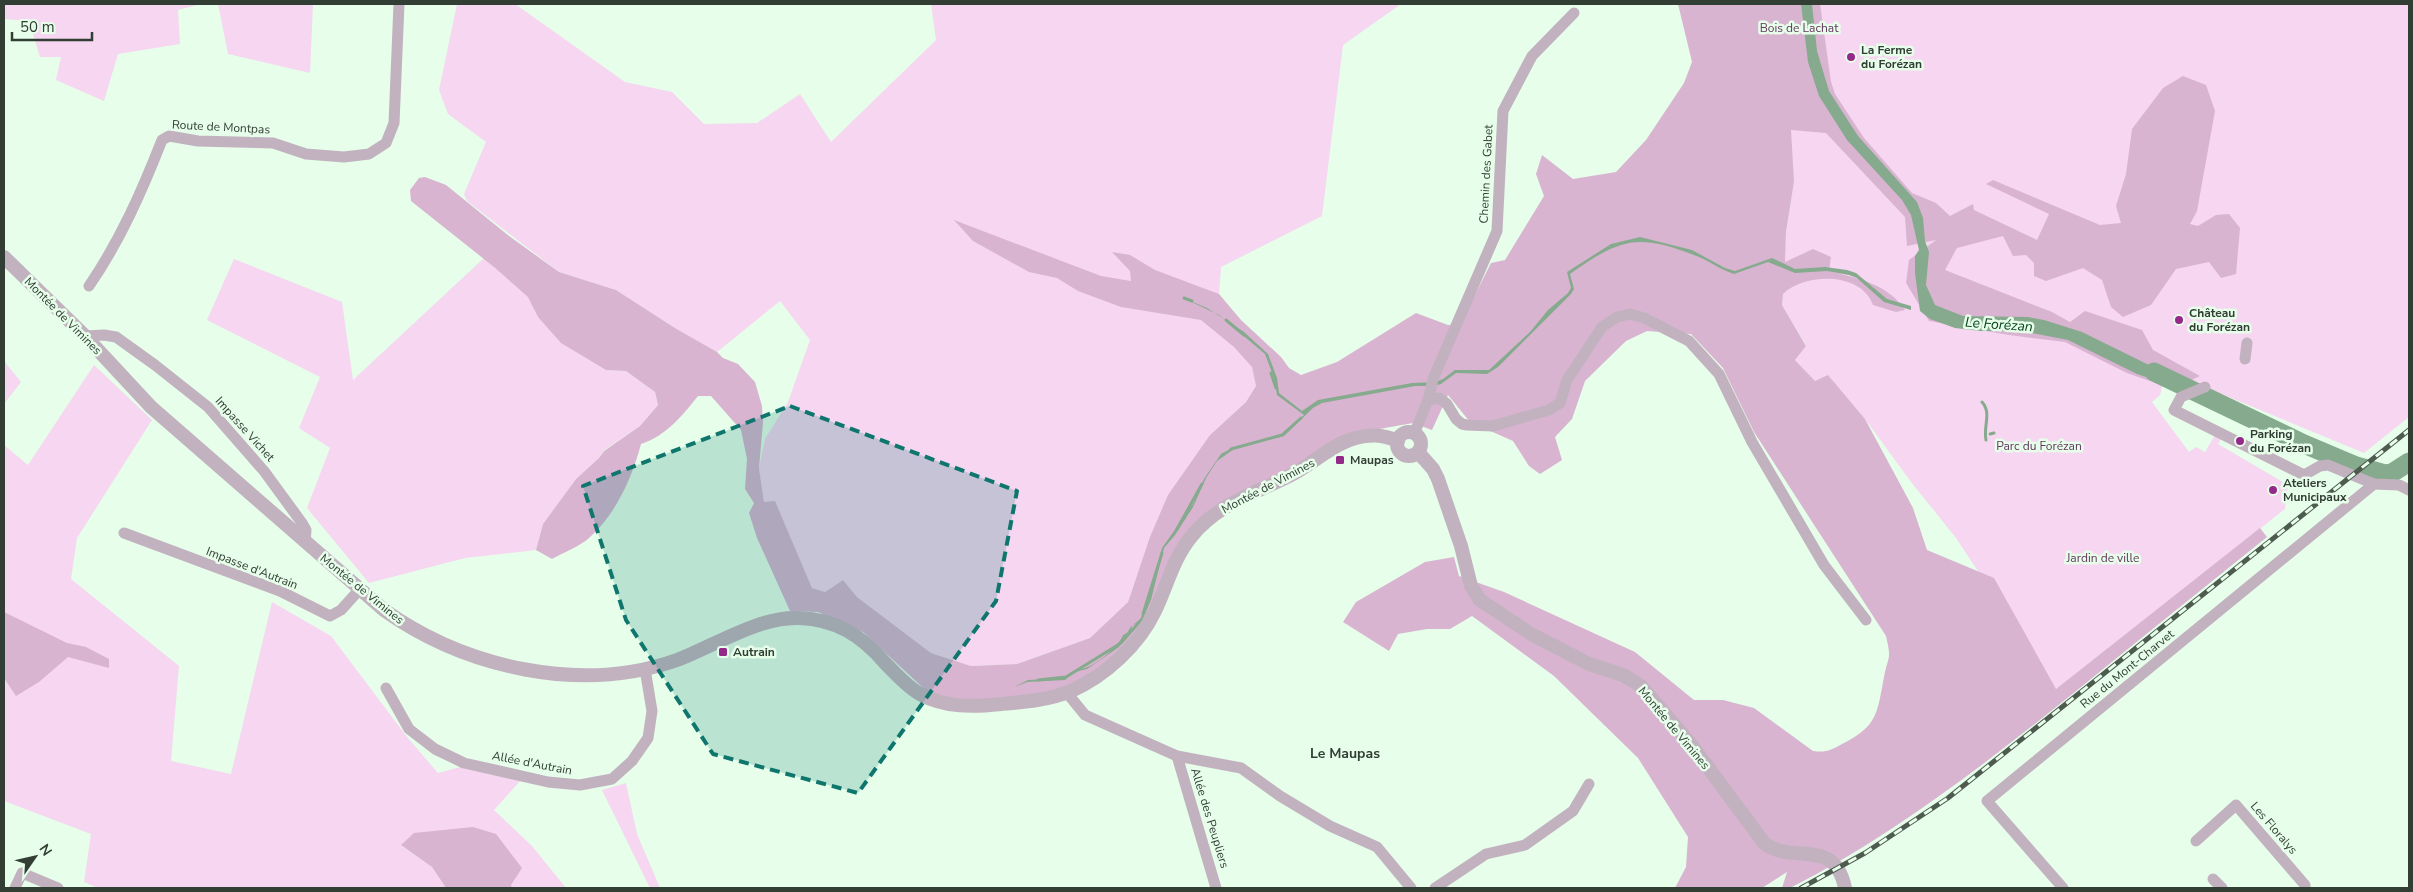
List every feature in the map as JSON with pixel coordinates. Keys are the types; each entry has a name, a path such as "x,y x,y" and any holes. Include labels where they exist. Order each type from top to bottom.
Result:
{"street":[{"name":"Route de Montpas","path":"89,286 116,244 148,178 162,140 170,136 198,141 273,143 306,154 344,157 369,154 386,143 394,123 399,4"},
{"name":"Chemin des Gabet","path":"1414,434 1430,389 1497,231 1503,111 1532,56 1574,13"},
{"name":"Montée de Vimines","path":"4,257 85,336 152,407 384,610 423,635 484,660 552,673 590,674 645,669 675,660 764,624 783,618 799,618 824,620 842,627 865,642 918,693 950,705 971,707 1028,702 1067,692 1096,676 1128,649 1150,619 1184,546 1193,534 1223,509 1247,495 1291,475 1350,440 1375,434 1398,441"},
{"path":"1430,389 1447,404 1456,419 1462,424 1493,426 1548,410 1560,403 1567,380 1602,327 1617,318 1630,314 1644,318 1689,341 1719,374 1752,442 1824,565 1866,620"},
{"name":"Impasse Vichet","path":"85,336 104,335 116,337 155,364 208,407 264,471 302,523 306,530 305,542"},
{"path":"2245,359 2247,343"},
{"path":"2205,387 2181,397 2174,410 2304,475 2320,466 2328,465 2374,484 2399,485 2409,490"},
{"path":"1404,434 1414,434 1420,441 1418,452 1411,456 1404,455 1398,450 1398,441 1404,434"},
{"name":"Montée de Vimines","path":"1418,452 1433,469 1438,479 1461,546 1471,586 1480,600 1531,634 1589,664 1624,675 1641,686 1690,744 1764,843 1782,852 1807,852 1823,855 1838,869 1845,888"},
{"name":"Rue du Mont-Charvet","path":"2063,888 1987,801 2374,484"},
{"name":"Impasse d'Autrain","path":"124,533 280,590 330,616 341,610 360,589"},
{"name":"Allée d'Autrain","path":"386,688 409,729 434,749 464,763 548,782 580,785 612,779 632,761 648,738 652,711 645,669"},
{"path":"1067,692 1085,715 1177,756 1241,768 1280,796 1330,826 1377,847 1411,888"},
{"name":"Allée des Peupliers","path":"1177,756 1216,888"},
{"path":"1436,888 1486,854 1526,845 1573,811 1589,784"},
{"name":"Les Floralys","path":"2196,840 2236,805 2305,885 2305,888"},
{"path":"15,888 22,873 58,888"},
{"path":"2213,879 2222,888"}],"highlighted area":[{"path":"790,406 1017,491 996,601 858,793 713,754 626,620 583,486"}],"green space":[{"path":"4,4 201,4 178,10 180,44 118,54 104,101 56,80 61,57 40,57 29,21 4,19"},
{"path":"218,4 313,4 310,73 228,54"},
{"path":"457,4 515,4 625,82 672,92 704,124 757,123 800,94 831,142 936,40 931,4 1401,4 1343,45 1322,216 1221,267 1219,294 1252,367 1256,386 1246,402 1210,435 1137,575 1128,602 1090,638 1017,664 971,666 931,653 857,597 843,580 825,592 812,588 775,502 764,502 759,468 765,439 788,402 810,340 780,301 717,352 675,328 616,290 559,272 467,201 464,194 486,142 448,114 439,90"},
{"name":"Bois de Lachat","path":"1678,4 1820,4 1831,82 1835,94 1864,138 1912,193 1936,203 1950,216 1973,204 1974,210 2037,240 2049,214 1986,184 1993,180 2100,225 2121,223 2116,206 2126,174 2132,129 2163,88 2183,76 2206,85 2215,111 2197,211 2190,224 2198,226 2216,215 2229,214 2240,228 2236,274 2221,278 2209,262 2176,269 2151,305 2123,317 2111,307 2102,280 2083,268 2046,281 2034,276 2034,263 2026,255 2013,256 2003,236 1957,248 1945,270 2052,312 2070,322 2085,311 2142,330 2153,350 2200,376 2173,389 2127,373 2065,342 2009,335 1929,321 1906,283 1909,260 1936,240 1907,246 1905,217 1826,133 1791,130 1794,182 1786,232 1785,262 1813,249 1831,257 1829,271 1871,283 1881,288 1898,301 1905,310 1896,312 1873,305 1867,294 1857,286 1845,281 1818,279 1792,287 1783,294 1782,305 1806,346 1795,360 1815,381 1828,375 1865,419 1913,508 1927,550 1994,578 2056,689 2260,528 2267,537 1969,775 1900,824 1790,888 1782,888 1787,872 1762,888 1675,888 1686,867 1688,837 1638,758 1554,676 1472,616 1450,629 1427,629 1398,634 1389,651 1343,622 1356,602 1425,562 1454,557 1459,576 1504,592 1635,652 1694,700 1723,700 1754,708 1813,751 1821,752 1831,749 1863,731 1874,717 1880,700 1889,658 1886,636 1754,432 1723,368 1691,334 1647,331 1626,341 1585,381 1572,419 1555,437 1562,460 1540,474 1529,466 1513,441 1470,422 1448,395 1432,430 1413,423 1351,434 1192,528 1156,610 1099,672 1058,692 1017,703 933,697 863,632 818,612 790,611 757,538 749,513 754,503 745,489 747,459 741,430 711,396 698,396 680,418 666,431 641,444 633,470 622,495 607,518 589,538 552,559 536,550 543,524 576,479 604,451 640,426 658,405 655,392 626,371 606,370 561,343 538,317 528,297 494,267 411,201 410,190 419,178 425,177 446,185 509,236 559,272 616,290 675,328 717,352 723,358 738,364 755,382 762,406 763,423 759,468 764,502 775,501 812,588 825,592 843,580 857,597 931,653 971,666 1017,664 1090,638 1128,602 1150,537 1168,495 1210,435 1246,402 1256,386 1252,367 1234,347 1201,320 1121,307 1078,291 1057,278 1029,272 973,241 954,220 1101,276 1131,281 1130,271 1112,252 1130,255 1155,270 1219,294 1241,320 1281,357 1289,368 1301,375 1337,362 1416,313 1448,325 1460,325 1491,263 1505,260 1544,196 1536,174 1542,155 1573,179 1616,172 1646,140 1684,83 1692,62"},
{"path":"1748,4 2409,4 2409,417 2364,453 2166,371 2160,395 2152,402 2189,452 2196,447 2205,452 2215,435 2221,439 2218,444 2288,485 2285,509 2056,689 1956,538 1911,482 1865,419 1828,376 1815,381 1795,360 1806,345 1782,305 1786,232 1794,182"},
{"path":"484,258 529,297 538,317 606,370 626,371 655,392 658,405 640,426 604,450 599,458 576,479 543,524 536,550 465,558 369,583 307,508 330,448 299,428 320,377 207,320 234,259 342,302 353,380"},
{"path":"4,361 21,382 4,404"},
{"path":"94,365 152,420 77,538 71,579 179,666 171,761 231,774 272,602 331,636 407,737 438,773 460,767 520,781 494,810 532,846 566,888 512,888 511,885 401,845 432,867 446,888 98,888 84,882 91,834 4,801 4,445 28,465"},
{"path":"4,612 67,643 86,647 109,659 109,668 68,657 39,682 16,696 4,678"},
{"path":"626,783 637,834 660,888 650,888 602,790"},
{"path":"473,827 496,834 522,868 511,885 512,888 446,888 432,867 401,845 414,833"}],"water":[{"path":"1801,4 1812,4 1817,51 1829,91 1858,136 1917,202 1923,218 1925,241 1929,252 1926,285 1935,305 1963,316 2028,317 2082,332 2151,366 2151,369 2180,380 2176,387 2137,374 2068,340 2021,331 1981,331 1955,328 1930,319 1920,311 1915,273 1915,256 1919,250 1911,215 1902,200 1847,140 1819,96 1808,62"},
{"path":"1640,237 1692,250 1725,268 1735,271 1772,258 1795,269 1825,267 1847,270 1856,273 1887,299 1911,306 1911,310 1884,302 1857,278 1849,275 1827,271 1795,273 1768,262 1734,274 1699,257 1661,244 1646,242 1618,246 1604,252 1570,274 1574,289 1571,294 1498,367 1487,374 1456,373 1441,384 1433,386 1415,386 1322,403 1313,408 1284,436 1234,449 1217,461 1206,478 1193,507 1164,548 1151,600 1142,621 1132,625 1140,620 1149,599 1162,548 1193,504 1204,479 1221,454 1232,448 1281,435 1304,415 1277,395 1274,378 1265,354 1223,318 1244,332 1268,354 1277,378 1279,393 1302,411 1318,400 1412,383 1435,382 1443,379 1455,370 1489,370 1530,332 1548,310 1568,293 1571,288 1567,272 1611,244"},
{"path":"1183,298 1207,308 1215,313"},
{"path":"1132,625 1131,632 1124,637 1119,647 1087,669 1074,672 1065,680 1027,682 1014,687 1028,680 1065,678 1073,672 1090,666 1112,649"}],"waterway":[{"path":"1184,298 1192,301"},
{"path":"1226,320 1244,335"},
{"name":"Le Forézan","path":"2154,372 2304,444 2356,466 2385,474 2392,473 2409,462"},
{"path":"1271,373 1276,388"},
{"path":"1982,402 1987,415 1986,440"},
{"path":"1231,449 1282,435 1301,418"},
{"path":"1990,434 1994,433"},
{"path":"1177,529 1202,484"},
{"path":"1143,614 1162,553"},
{"path":"1038,680 1066,677 1121,643 1141,620"}],"railway":[{"path":"1801,888 1865,853 1948,798 2409,430"}],"place":[{"name":"La Ferme du Forézan","path":"1851,57"},
{"name":"Château du Forézan","path":"2179,320"},
{"name":"Parking du Forézan","path":"2240,441"},
{"name":"Maupas","path":"1340,460"},
{"name":"Ateliers Municipaux","path":"2273,490"},
{"name":"Autrain","path":"723,652"}],"district":[{"name":"Le Maupas","path":"1345,753"}],"park label":[{"name":"Parc du Forézan","path":"2039,446"},
{"name":"Jardin de ville","path":"2103,558"}]}
